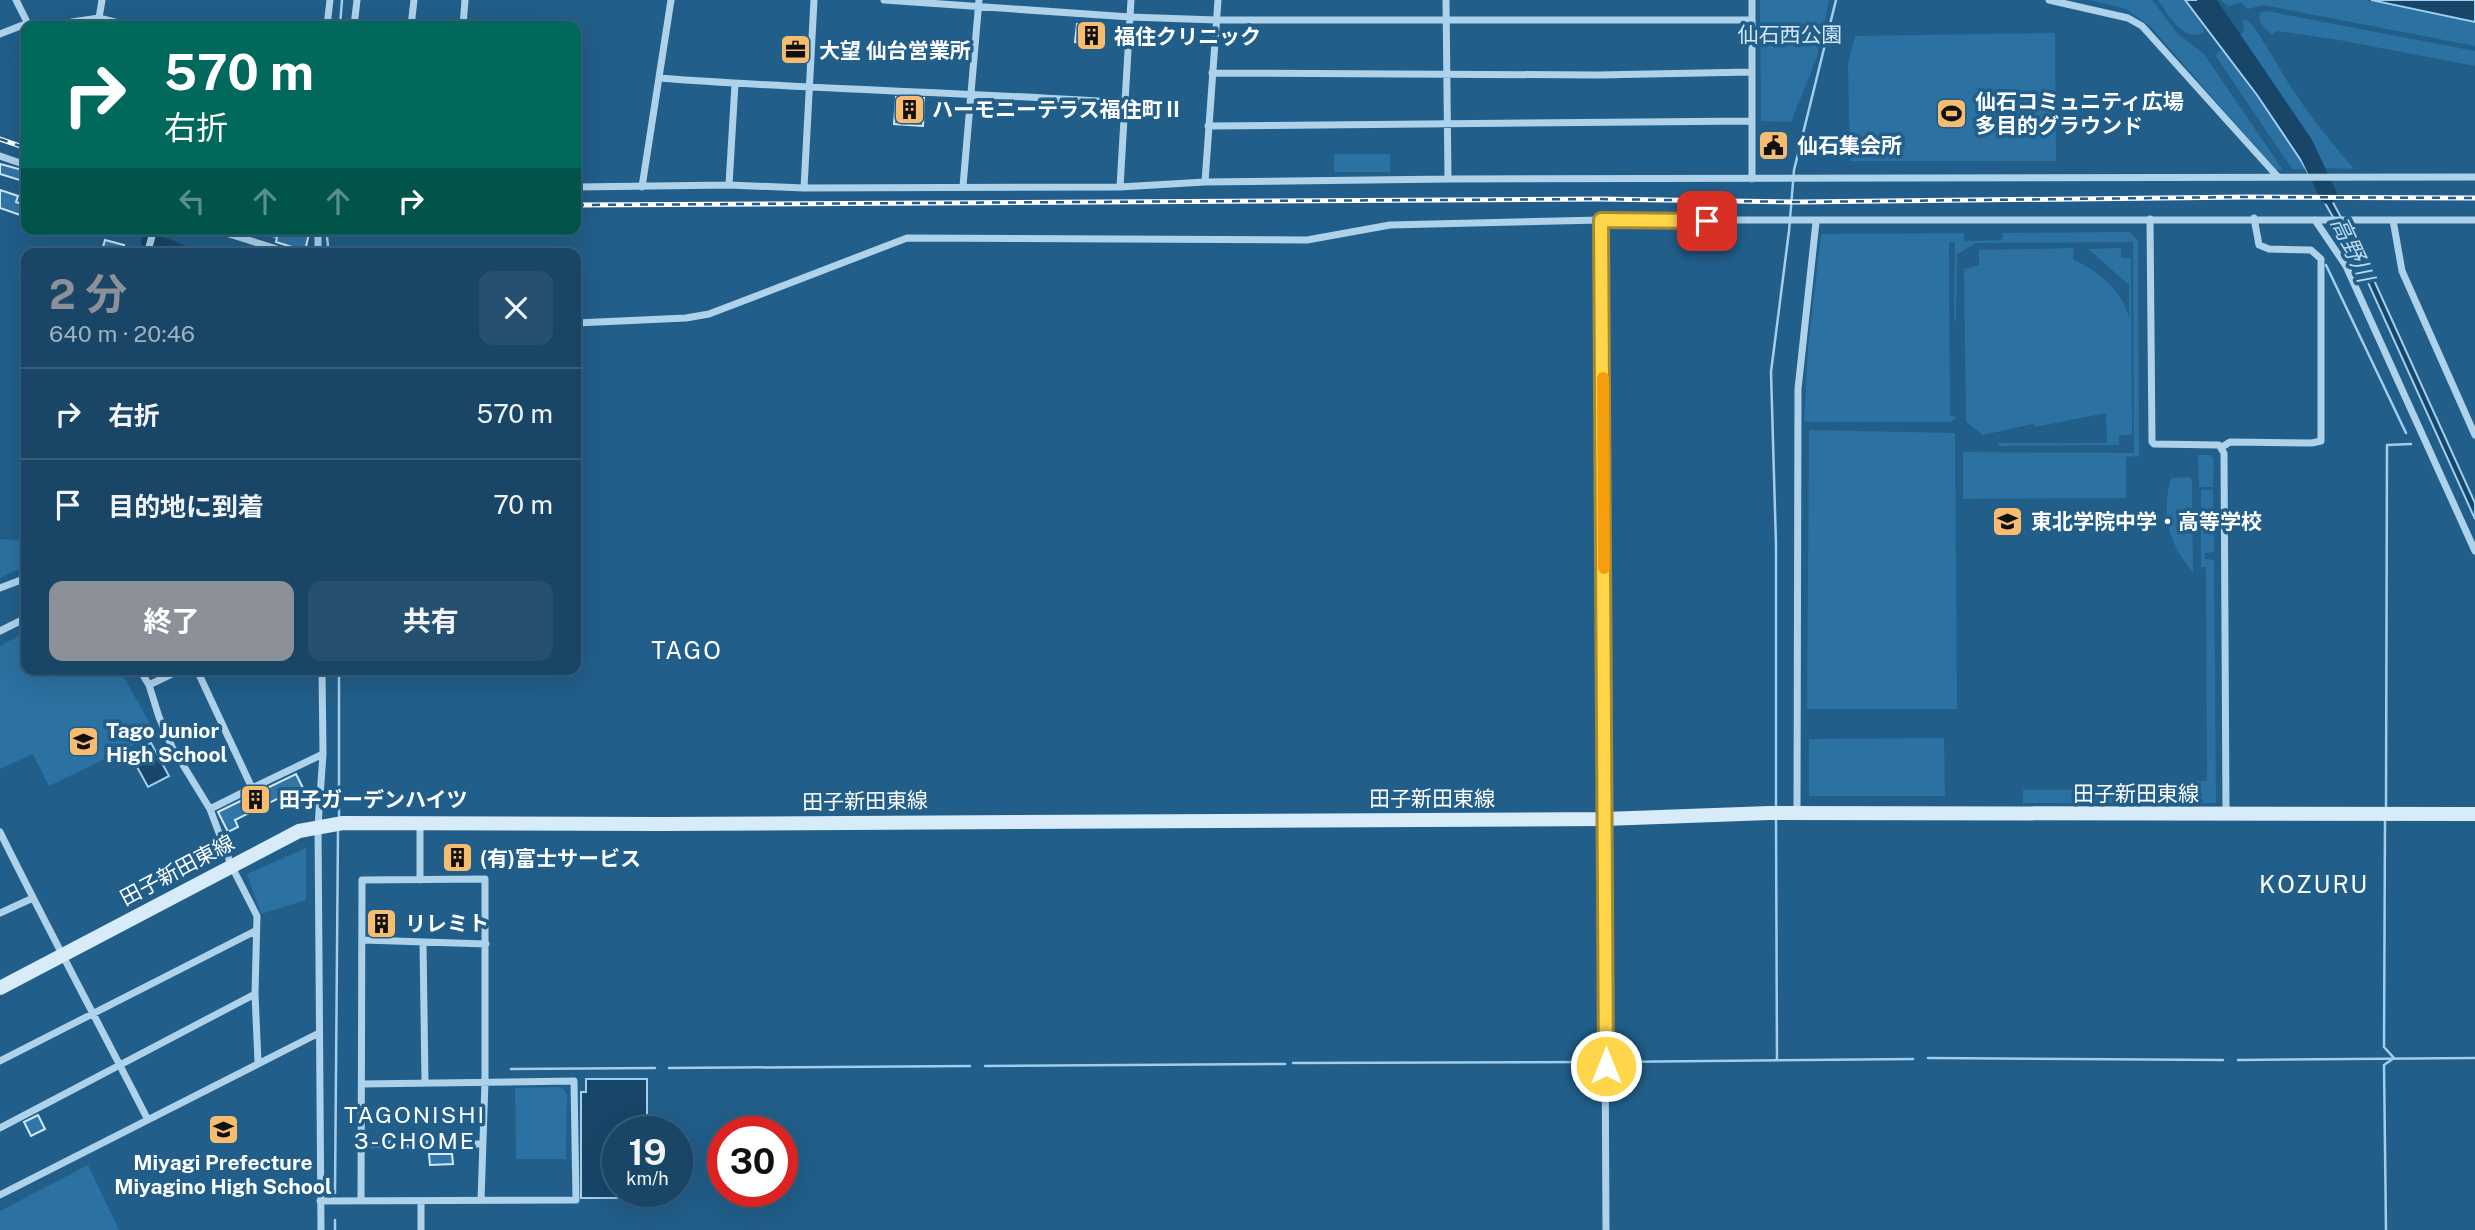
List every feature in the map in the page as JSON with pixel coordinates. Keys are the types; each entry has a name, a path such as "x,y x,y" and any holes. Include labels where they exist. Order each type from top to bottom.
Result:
{"street":[{"path":"16,0 27,21"},
{"path":"98,21 102,0"},
{"path":"328,21 330,0"},
{"path":"355,21 357,0"},
{"path":"412,21 414,0"},
{"path":"463,21 465,0"},
{"path":"642,187 671,0"},
{"path":"804,188 814,0"},
{"path":"884,0 978,3 1130,17 1216,20 1752,20"},
{"path":"1120,187 1131,0"},
{"path":"1205,182 1217,0"},
{"path":"1446,0 1448,179"},
{"path":"1752,0 1752,179"},
{"path":"2049,0 2081,3 2128,18 2142,26 2278,177"},
{"path":"963,186 978,3"},
{"path":"0,34 21,27"},
{"path":"1212,73 1446,75 1752,72"},
{"path":"659,78 1125,103"},
{"path":"729,185 735,84"},
{"path":"1209,126 1751,121"},
{"path":"0,156 21,163"},
{"path":"581,187 1120,187 1205,182 1448,179 2475,177"},
{"path":"2150,219 2152,442 2222,447 2230,442 2321,441 2321,259 2311,250 2269,249 2259,245 2254,218"},
{"path":"1601,220 1606,1230"},
{"path":"581,323 686,318 709,314 907,237 1307,240 1390,225 1601,220 2475,220"},
{"path":"2315,220 2346,266 2475,551"},
{"path":"2393,220 2402,271 2475,435"},
{"path":"1783,813 1798,389 1816,222"},
{"path":"232,235 274,248"},
{"path":"2222,447 2226,813"},
{"path":"0,588 21,580"},
{"path":"0,631 21,620"},
{"path":"143,675 172,747 209,809 231,865 257,916 255,995 258,1062"},
{"path":"149,685 170,675"},
{"path":"199,675 252,788"},
{"path":"321,1230 319,1032 331,824 323,754 322,675"},
{"path":"209,809 323,754"},
{"name":"田子新田東線","path":"0,988 299,831 331,824 1605,819 1783,813 2475,814"},
{"path":"419,824 420,880"},
{"path":"0,832 61,957 95,1015 148,1120"},
{"path":"361,1200 364,940 362,880 485,879 485,1082 481,1200"},
{"path":"0,913 33,898"},
{"path":"0,1061 95,1015 255,931"},
{"path":"364,940 486,944"},
{"path":"423,943 425,1082"},
{"path":"0,1128 255,995"},
{"path":"0,1195 319,1032"},
{"path":"320,1201 576,1200 574,1081 362,1084"},
{"path":"360,1144 482,1144"},
{"path":"421,1201 421,1230"}],"green space":[{"name":"仙石西公園","path":"1760,0 1829,0 1817,57 1791,122 1761,121"},
{"path":"2090,0 2152,0 2177,33 2204,54 2283,170 2276,170 2150,26 2126,9"},
{"path":"2158,0 2183,0 2202,24 2204,33 2189,34 2177,26"},
{"path":"2221,0 2364,0 2475,23 2475,46 2263,5 2248,9 2240,2 2228,7"},
{"path":"2267,11 2475,51 2475,66 2339,40 2277,31 2272,35 2260,20 2260,13"},
{"path":"2247,20 2304,106 2354,169 2318,168 2306,144 2235,37 2244,32 2243,21"},
{"name":"仙石コミュニティ広場 多目的グラウンド","path":"2055,33 2056,161 1850,161 1848,64 1855,36"},
{"path":"2222,49 2257,95 2306,169 2292,169 2215,55"},
{"path":"1334,154 1390,154 1390,172 1334,172"},
{"path":"2130,232 2138,241 2139,456 2126,457 2126,498 1963,499 1963,452 2134,453 2133,242 1976,243 1957,254 1954,321 1955,242 1949,242 1950,416 1957,417 1951,422 1804,422 1808,349 1821,234 1964,233 1964,241 2002,240 2003,233"},
{"path":"2074,248 2073,259 2108,282 2121,298 2129,318 2129,285 2088,249 2121,248 2121,258 2131,258 2132,435 2119,435 2119,445 1999,446 1999,443 2107,443 2106,413 1983,435 1966,422 1964,269 1979,265 1979,250"},
{"path":"1809,430 1955,433 1957,709 1807,709"},
{"path":"2198,455 2210,455 2214,459 2213,487 2199,487"},
{"path":"2190,477 2193,572 2172,539 2167,516 2171,478"},
{"path":"2201,490 2213,490 2214,552 2205,553 2205,559 2214,560 2216,803 2184,804 2183,782 2207,781 2206,567 2201,567"},
{"path":"0,539 21,541 21,570 16,570 0,578"},
{"path":"21,635 21,675 123,675 154,731 152,736 49,786 33,754 0,769 0,646"},
{"path":"1944,738 1945,796 1809,796 1809,739"},
{"path":"2151,782 2165,782 2167,803 2023,803 2023,790 2151,789"},
{"path":"306,848 306,900 261,914 247,874"},
{"path":"561,1087 567,1094 566,1159 516,1159 515,1088"},
{"path":"88,1165 119,1230 0,1230 0,1211"}],"water":[{"path":"2185,0 2212,0 2242,56 2299,140 2368,267 2475,503 2475,519 2361,267 2302,162 2257,95"},
{"path":"2371,0 2475,0 2475,22"},
{"path":"151,743 169,776 148,787 130,754"},
{"path":"586,1079 647,1079 647,1116 602,1116 602,1198 581,1198 581,1092 586,1092"}],"building":[{"name":"福住クリニック","path":"1077,24 1103,26 1105,45 1075,42"},
{"name":"ハーモニーテラス福住町Ⅱ","path":"896,97 924,98 923,126 894,124"},
{"path":"0,164 21,170 21,180 0,174"},
{"path":"0,190 18,196 16,202 21,204 21,215 0,208"},
{"path":"266,235 309,235 306,248 276,242 277,237"},
{"path":"105,240 124,245 123,248 103,248"},
{"name":"田子ガーデンハイツ","path":"296,774 307,796 296,801 291,792 235,820 238,827 228,832 218,812"},
{"name":"(有)富士サービス","path":"450,850 464,850 464,866 450,866"},
{"name":"リレミト","path":"375,912 389,912 389,934 375,934"},
{"path":"38,1115 45,1129 31,1136 24,1122"},
{"path":"429,1154 452,1154 453,1164 430,1165"}],"waterway":[{"path":"340,21 342,0"},
{"path":"1776,808 1776,545 1771,372 1794,170 1836,0"},
{"name":"高野川","path":"2206,0 2304,144 2328,195"},
{"path":"327,235 328,248"},
{"path":"150,241 167,248"},
{"path":"2326,265 2406,433"},
{"path":"2386,807 2387,445 2411,444"},
{"path":"339,675 339,819"},
{"path":"1776,819 1777,1060"},
{"path":"2385,820 2384,1047 2394,1058 2384,1065 2386,1230"},
{"path":"335,1193 338,829"},
{"path":"1928,1058 2223,1060"},
{"path":"2238,1060 2475,1058"},
{"path":"1611,1062 1913,1059"},
{"path":"1293,1063 1597,1062"},
{"path":"985,1066 1285,1064"},
{"path":"669,1068 970,1066"},
{"path":"511,1069 655,1068"},
{"path":"335,1220 335,1230"}],"railway":[{"path":"0,139 21,146"},
{"path":"581,205 1599,199 1798,202 2247,197 2475,198"}],"slow traffic":[{"path":"1603,378 1604,568"}],"place":[{"name":"福住クリニック","path":"1091,36"},
{"name":"大望 仙台営業所","path":"796,50"},
{"name":"ハーモニーテラス福住町Ⅱ","path":"909,109"},
{"name":"仙石コミュニティ広場 多目的グラウンド","path":"1952,113"},
{"name":"仙石集会所","path":"1774,145"},
{"name":"東北学院中学・高等学校","path":"2008,521"},
{"name":"Tago Junior High School","path":"83,742"},
{"name":"田子ガーデンハイツ","path":"256,799"},
{"name":"(有)富士サービス","path":"457,858"},
{"name":"リレミト","path":"382,923"},
{"name":"Miyagi Prefecture Miyagino High School","path":"223,1130"}],"district":[{"name":"TAGO","path":"687,650"},
{"name":"KOZURU","path":"2314,884"},
{"name":"TAGONISHI 3-CHOME","path":"415,1127"}],"route":[{"path":"1606,1066 1601,220 1707,221"}]}
